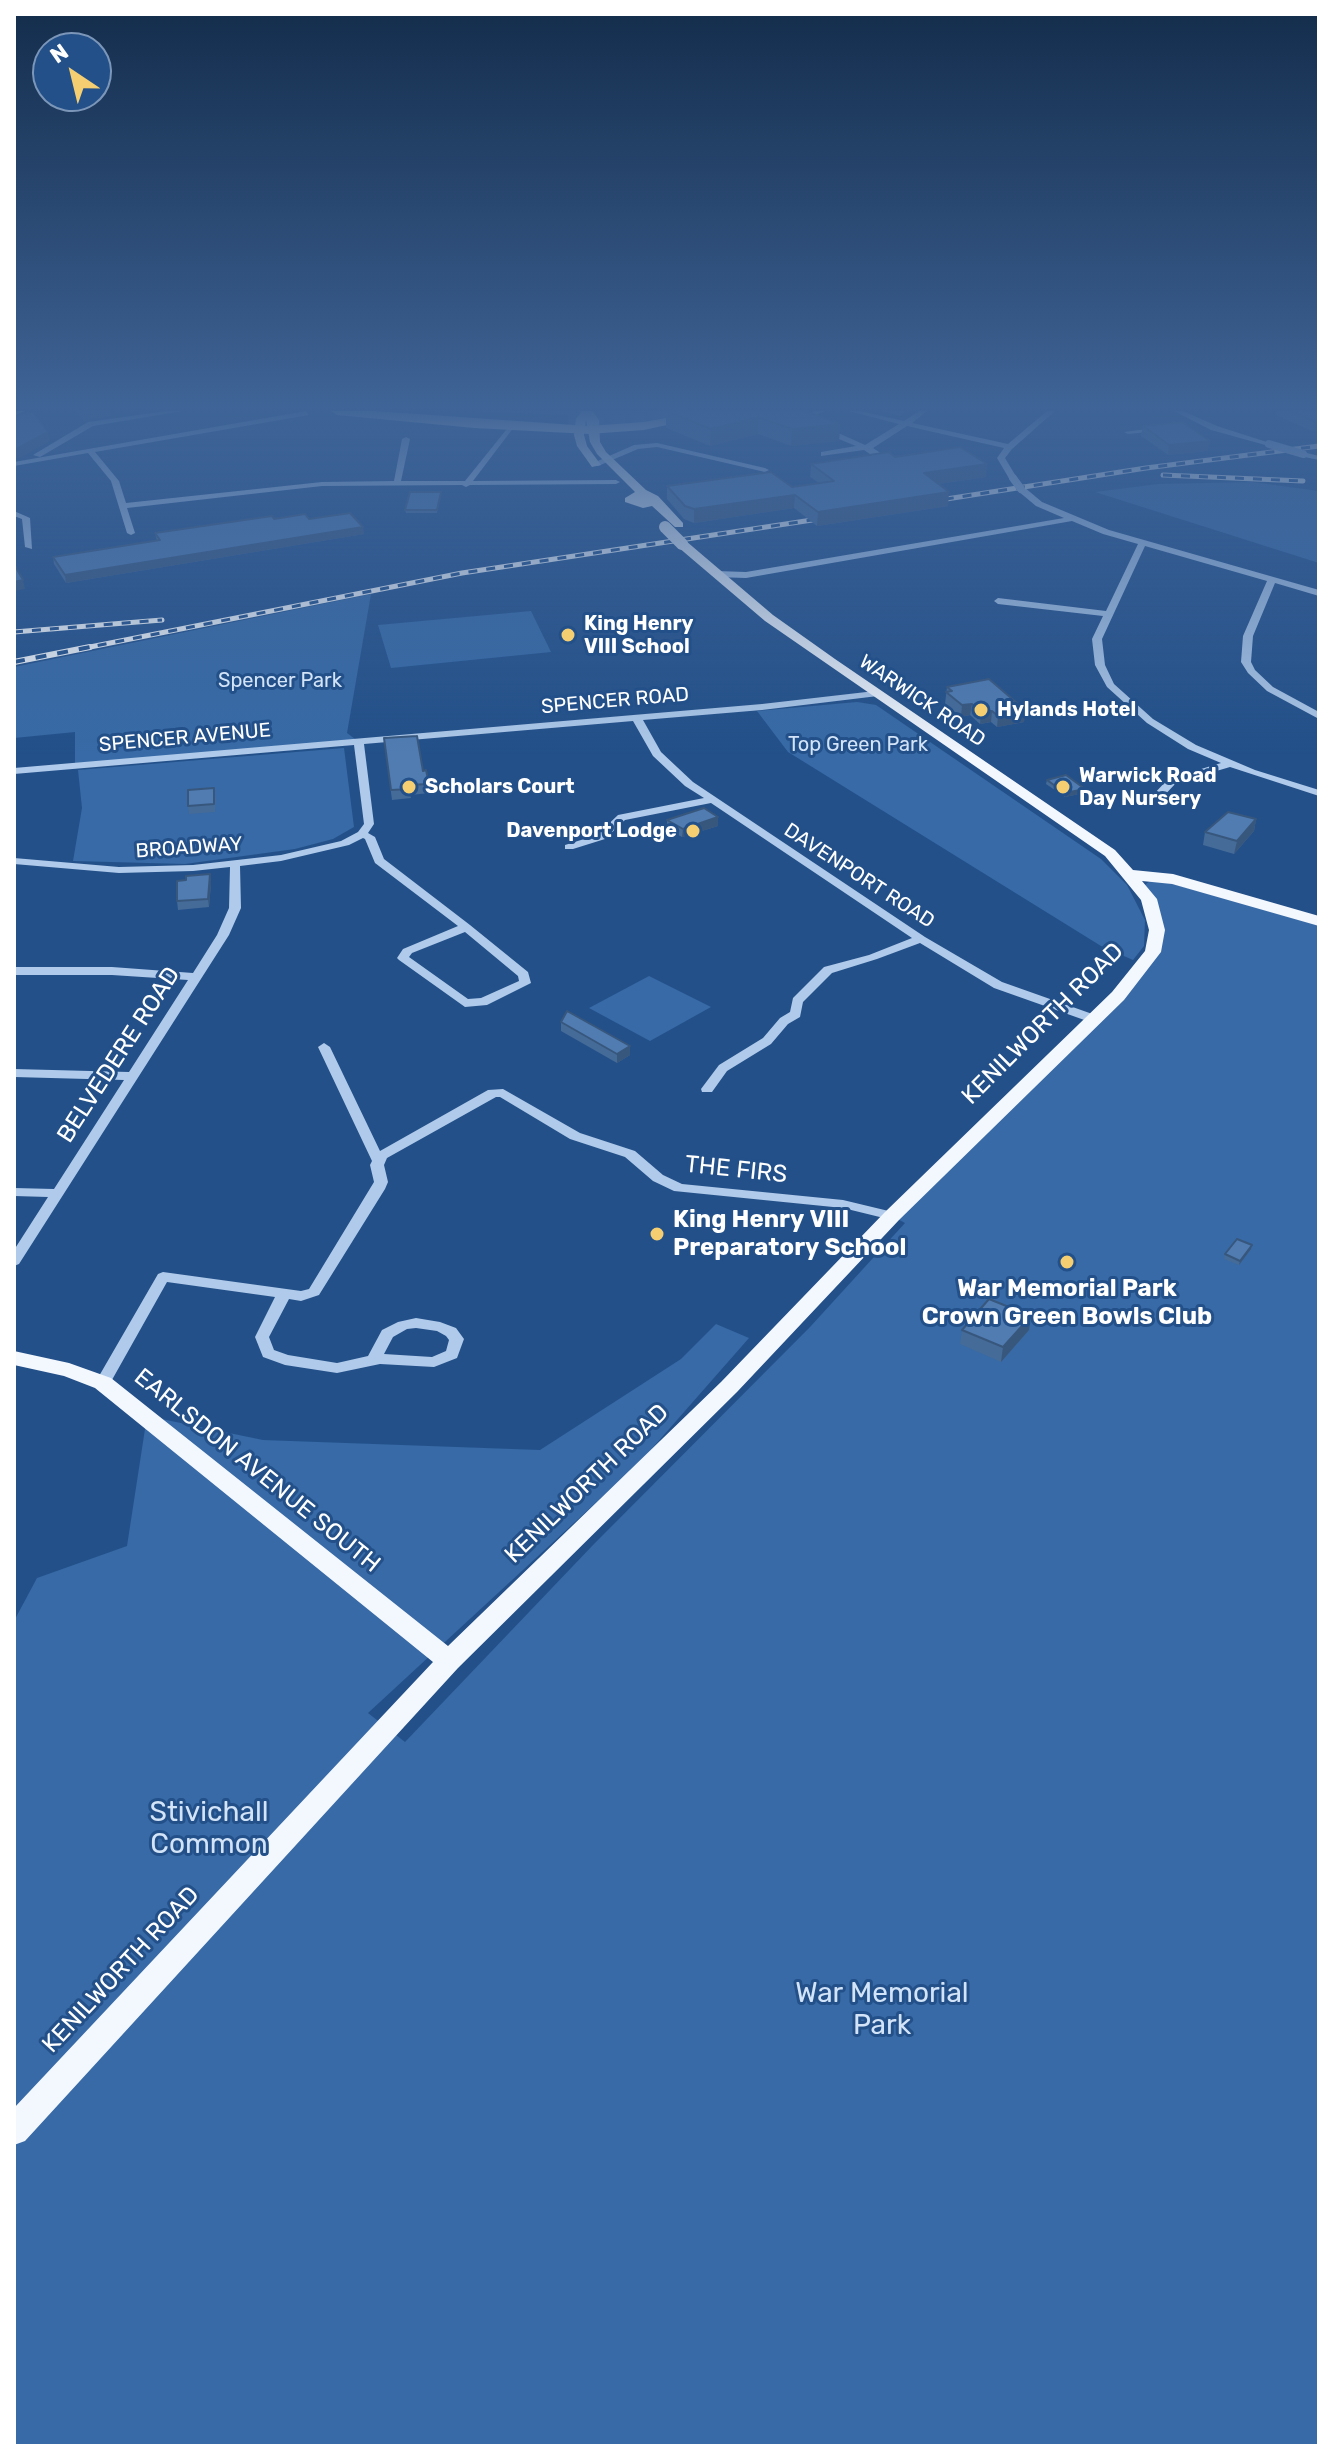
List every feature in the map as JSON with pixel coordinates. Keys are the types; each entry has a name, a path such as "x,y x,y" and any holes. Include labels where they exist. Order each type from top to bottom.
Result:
{"main road":[{"name":"WARWICK ROAD","path":"664,526 691,546"},
{"name":"WARWICK ROAD","path":"679,526 691,546 716,574 769,618 875,694 1110,853 1131,875"},
{"path":"1110,853 1127,856 1173,879 1319,921"},
{"path":"1131,875 1173,879"},
{"name":"KENILWORTH ROAD","path":"14,2130 449,1661 729,1387 892,1216 1129,985 1153,952 1157,930 1149,899 1131,875"},
{"path":"1149,899 1145,885 1152,879"},
{"name":"EARLSDON AVENUE SOUTH","path":"14,1358 69,1370 103,1383 449,1661"}],"street":[{"path":"27,526 29,547"},
{"path":"129,526 131,533"},
{"path":"716,574 746,575 1031,526"},
{"path":"1090,526 1142,544 1319,593"},
{"path":"1142,544 1106,614 1097,645 1100,665 1110,685 1163,730 1228,764 1319,793"},
{"path":"728,584 746,575"},
{"path":"1272,579 1248,636 1246,662 1270,689 1319,716"},
{"path":"998,601 1106,614"},
{"name":"SPENCER ROAD","path":"359,742 875,694"},
{"name":"DAVENPORT ROAD","path":"636,717 664,762 712,800 921,939 998,985 1094,1019"},
{"path":"359,742 369,824 362,834 370,837 379,861 466,927 524,975 525,983 483,1002 465,1003 403,958 407,951 466,927"},
{"name":"SPENCER AVENUE","path":"14,771 359,742"},
{"path":"1157,797 1172,781 1228,764"},
{"path":"569,847 601,837 622,817 712,800"},
{"name":"BROADWAY","path":"14,861 119,870 235,865 332,847 362,834"},
{"name":"BELVEDERE ROAD","path":"14,1261 223,935 235,908 235,865"},
{"path":"707,1089 723,1068 767,1041 781,1023 796,1014 797,1001 828,970 921,939"},
{"path":"14,971 103,971 194,977"},
{"path":"103,1383 163,1277 284,1294 305,1296 314,1292 381,1182 378,1160 324,1047"},
{"path":"14,1073 132,1076"},
{"name":"THE FIRS","path":"378,1160 386,1152 451,1115 490,1094 500,1092 575,1136 630,1154 658,1178 679,1188 843,1204 892,1216"},
{"path":"14,1192 56,1193"},
{"path":"284,1294 262,1337 268,1353 285,1360 337,1368 374,1360 441,1360 452,1354 457,1339 440,1327 416,1323 403,1325 387,1334 374,1360"}],"green space":[{"path":"1202,526 1319,526 1319,563"},
{"name":"Spencer Park","path":"371,594 347,733 359,742 75,765 75,732 14,738 14,667"},
{"path":"531,611 551,652 391,668 378,625"},
{"name":"Top Green Park","path":"857,702 876,705 1101,859 1127,885 1145,920 1144,946 1133,960 1101,946 788,752 757,711"},
{"name":"Spencer Park","path":"344,748 354,827 333,839 295,849 185,864 73,861 82,808 78,770"},
{"name":"War Memorial Park","path":"1152,879 1319,921 1319,2446 14,2446 14,1621 37,1578 127,1546 147,1416 263,1440 540,1450 681,1359 716,1324 749,1338 641,1461 368,1713 405,1742 593,1545 810,1327 905,1223 892,1216 1153,952 1145,885"},
{"path":"649,976 711,1007 650,1041 589,1008"}],"building":[{"path":"205,526 363,527 65,575 53,557 160,540 155,533"},
{"path":"14,564 23,580 14,582"},
{"path":"989,679 1025,710 998,716 992,711 981,712 972,704 962,705 946,692 952,691 947,687"},
{"path":"417,736 423,771 426,770 429,784 391,790 384,738"},
{"path":"1066,775 1085,789 1065,793 1047,780"},
{"path":"214,788 214,804 188,806 188,790"},
{"path":"704,808 718,817 683,829 667,820"},
{"path":"1228,812 1256,819 1237,841 1205,832"},
{"path":"210,874 208,899 177,901 177,881 186,880 186,876"},
{"path":"567,1011 630,1046 617,1054 561,1022"},
{"path":"1237,1239 1252,1245 1240,1261 1225,1254"},
{"path":"989,1299 1031,1316 1003,1347 962,1330"}],"railway":[{"path":"80,649 462,573 774,526"},
{"path":"14,632 162,620"},
{"path":"14,662 90,647"}],"place":[{"name":"King Henry VIII School","path":"568,635"},
{"name":"Hylands Hotel","path":"981,710"},
{"name":"Scholars Court","path":"409,787"},
{"name":"Warwick Road Day Nursery","path":"1063,787"},
{"name":"Davenport Lodge","path":"693,831"},
{"name":"King Henry VIII Preparatory School","path":"657,1234"},
{"name":"War Memorial Park Crown Green Bowls Club","path":"1067,1262"}],"park label":[{"name":"Stivichall Common","path":"209,1829"}]}
